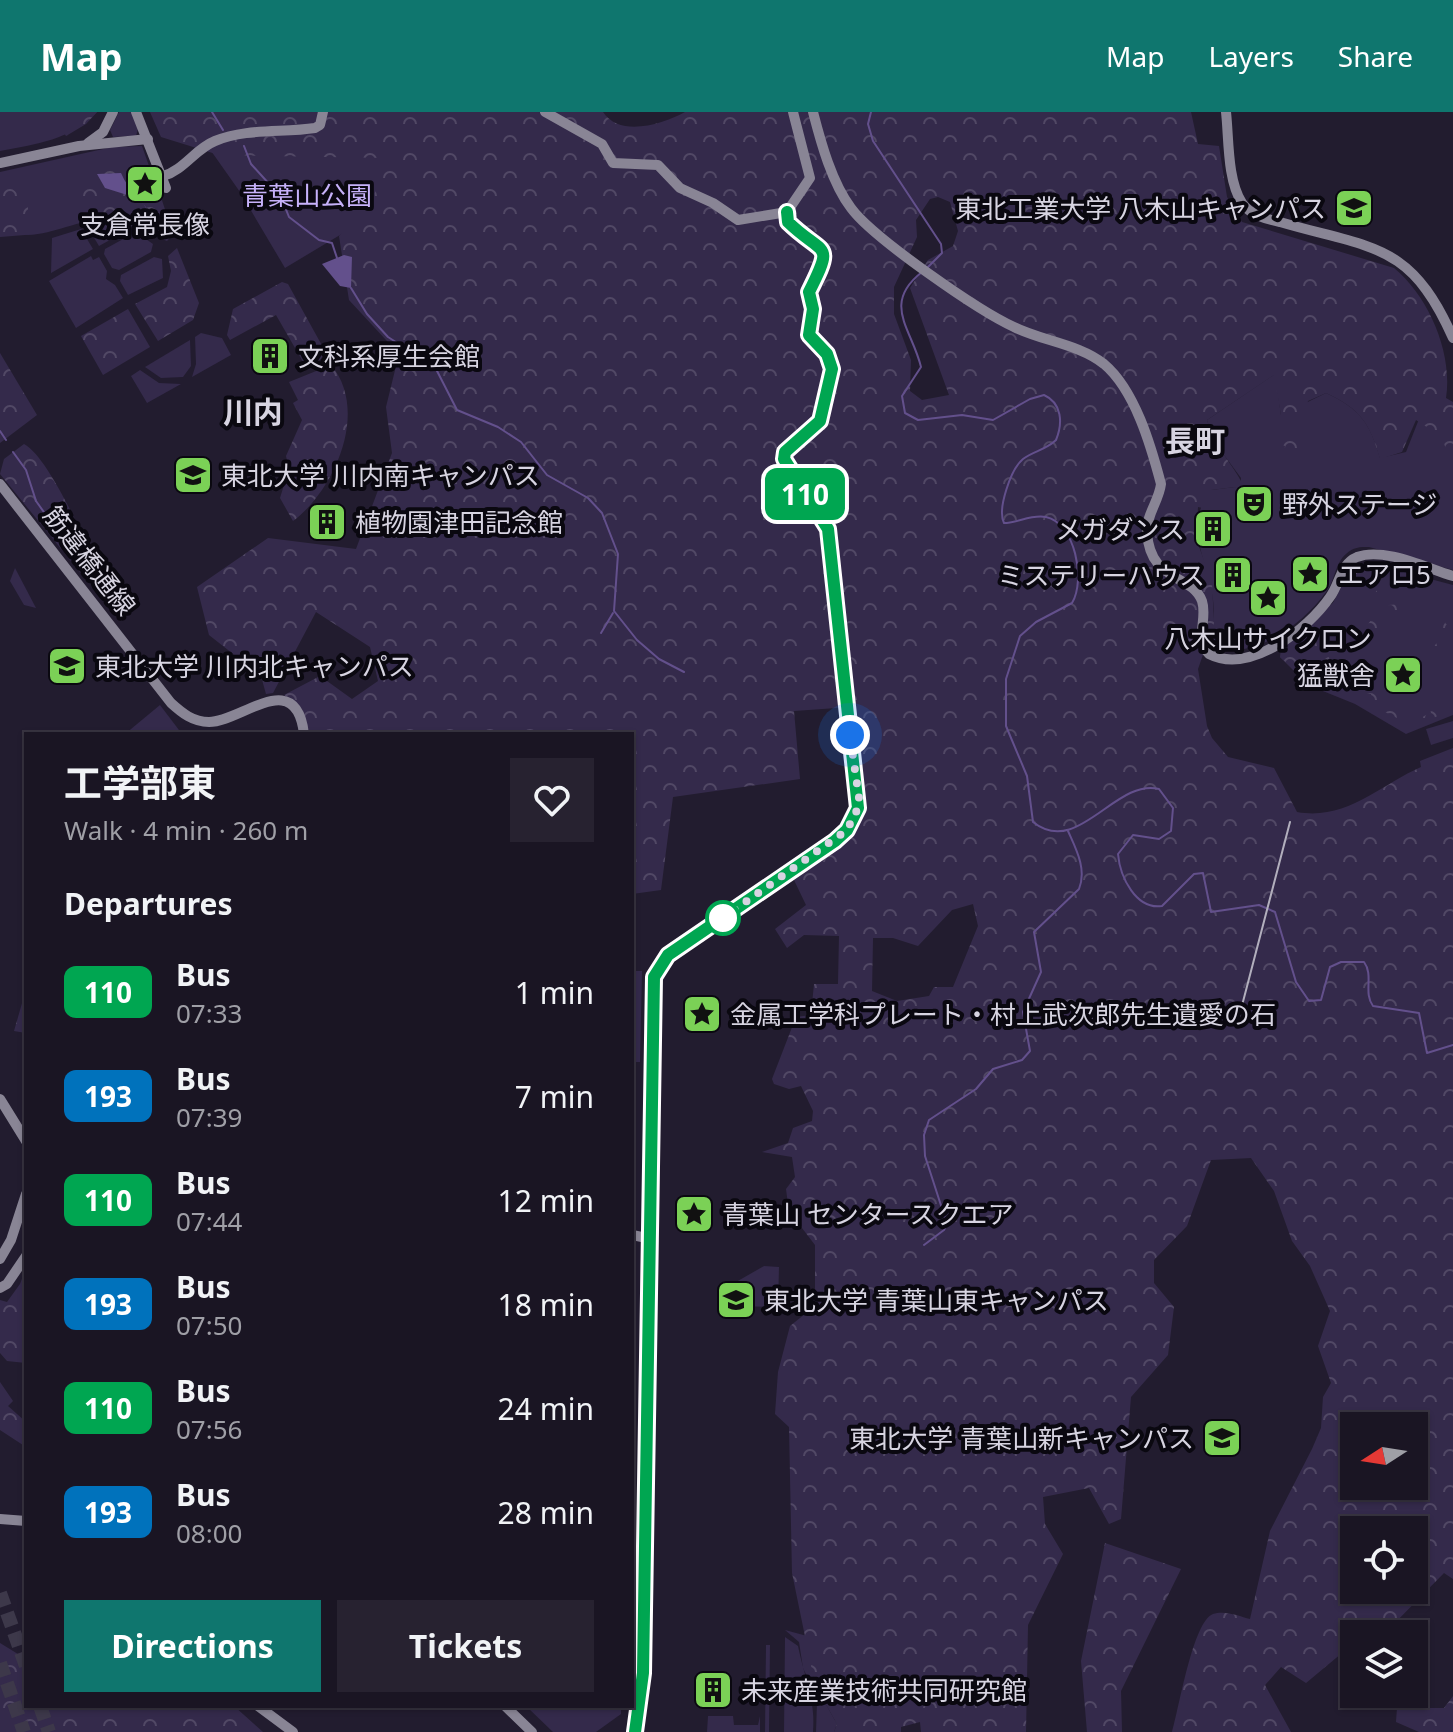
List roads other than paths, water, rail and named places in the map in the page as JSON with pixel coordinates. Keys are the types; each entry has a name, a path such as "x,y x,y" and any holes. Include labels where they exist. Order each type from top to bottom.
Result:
{"street":[{"path":"79,146 99,136 113,112"},
{"path":"136,112 166,188"},
{"path":"163,176 177,171 214,141 249,133 315,128 320,125 323,112"},
{"path":"545,112 602,144 613,163 658,165 680,188 713,203 738,220 787,212"},
{"path":"635,1732 643,1657 652,988 659,965 679,947 835,841 847,830 858,808 828,529 784,459 785,452 820,421 832,369 827,354 809,335 813,309 809,292 822,272 824,256 818,245 788,222 787,212 810,178 793,112"},
{"path":"813,112 841,192 860,219 974,303 1013,327 1085,353 1104,365 1124,388 1161,484 1147,525 1152,554 1166,574 1198,593 1203,608 1203,645 1209,654 1237,659 1263,651 1283,640 1323,605 1346,565 1357,557 1375,555 1453,576"},
{"path":"1226,112 1237,190 1245,206 1270,220 1396,258 1423,282 1453,338"},
{"path":"0,163 79,146 148,139"},
{"name":"筋違橋通線","path":"0,484 171,703 190,718 214,722 261,702 277,700 296,711 303,732"},
{"path":"0,1099 24,1138"},
{"path":"0,1259 11,1240 24,1200"},
{"path":"634,1235 647,1238"},
{"path":"0,1288 7,1284 24,1259"},
{"path":"0,1519 24,1521"},
{"path":"261,1708 293,1732"},
{"path":"507,1708 532,1732"}],"waterway":[{"path":"212,112 223,130"},
{"path":"871,112 868,124 873,141 941,244 942,253 927,268"},
{"path":"244,146 251,164 281,197 289,217 319,240 332,243 337,258"},
{"path":"922,272 903,295 901,306 921,367 902,396 905,413 918,420 962,415 993,420 1030,399 1044,395 1058,408 1060,427 1056,440 1018,464 1002,508 1004,523 1040,516 1056,521 1071,541 1078,567 1072,603 1036,622 1020,636 1006,679 1006,726 1027,776 1033,822 1050,830 1065,830 1081,824 1127,795 1143,789 1159,789 1173,808 1171,831 1159,839 1133,835 1118,854 1126,882 1137,897 1144,903 1162,906 1194,874 1203,873 1211,912 1259,905 1275,912 1296,982 1309,1001 1321,1000 1330,967 1341,962 1364,962 1373,1006 1419,1013 1427,1053 1453,1045"},
{"path":"351,288 367,314 388,337 435,367 457,410 498,427 521,442 547,475 588,498 602,513 618,554 614,611 637,640 659,659 684,672"},
{"path":"0,431 6,440"},
{"path":"13,452 26,470 36,501 78,560"},
{"path":"601,633 613,613"},
{"path":"924,1245 944,1230 947,1224 925,1156 924,1135 929,1120 976,1089 993,1069 1022,1060 1030,1051 1023,1012 1041,972 1034,932 1079,889 1081,882 1080,859 1068,831"}],"tunnel":[{"path":"0,1593 24,1660"},
{"path":"0,1663 24,1732"},
{"path":"41,1708 49,1732"}],"railway":[{"path":"1239,1017 1290,822"}],"place":[{"name":"支倉常長像","path":"145,184"},
{"name":"東北工業大学 八木山キャンパス","path":"1354,208"},
{"name":"文科系厚生会館","path":"270,356"},
{"name":"東北大学 川内南キャンパス","path":"193,475"},
{"name":"野外ステージ","path":"1254,504"},
{"name":"植物園津田記念館","path":"327,522"},
{"name":"メガダンス","path":"1213,529"},
{"name":"エアロ5","path":"1310,574"},
{"name":"ミステリーハウス","path":"1233,575"},
{"name":"八木山サイクロン","path":"1268,598"},
{"name":"東北大学 川内北キャンパス","path":"67,666"},
{"name":"猛獣舎","path":"1403,675"},
{"name":"金属工学科プレート・村上武次郎先生遺愛の石","path":"702,1014"},
{"name":"青葉山 センタースクエア","path":"694,1214"},
{"name":"東北大学 青葉山東キャンパス","path":"736,1300"},
{"name":"東北大学 青葉山新キャンパス","path":"1222,1438"},
{"name":"未来産業技術共同研究館","path":"713,1690"}],"district":[{"name":"川内","path":"253,411"},
{"name":"長町","path":"1195,440"}],"park label":[{"name":"青葉山公園","path":"307,195"}]}
